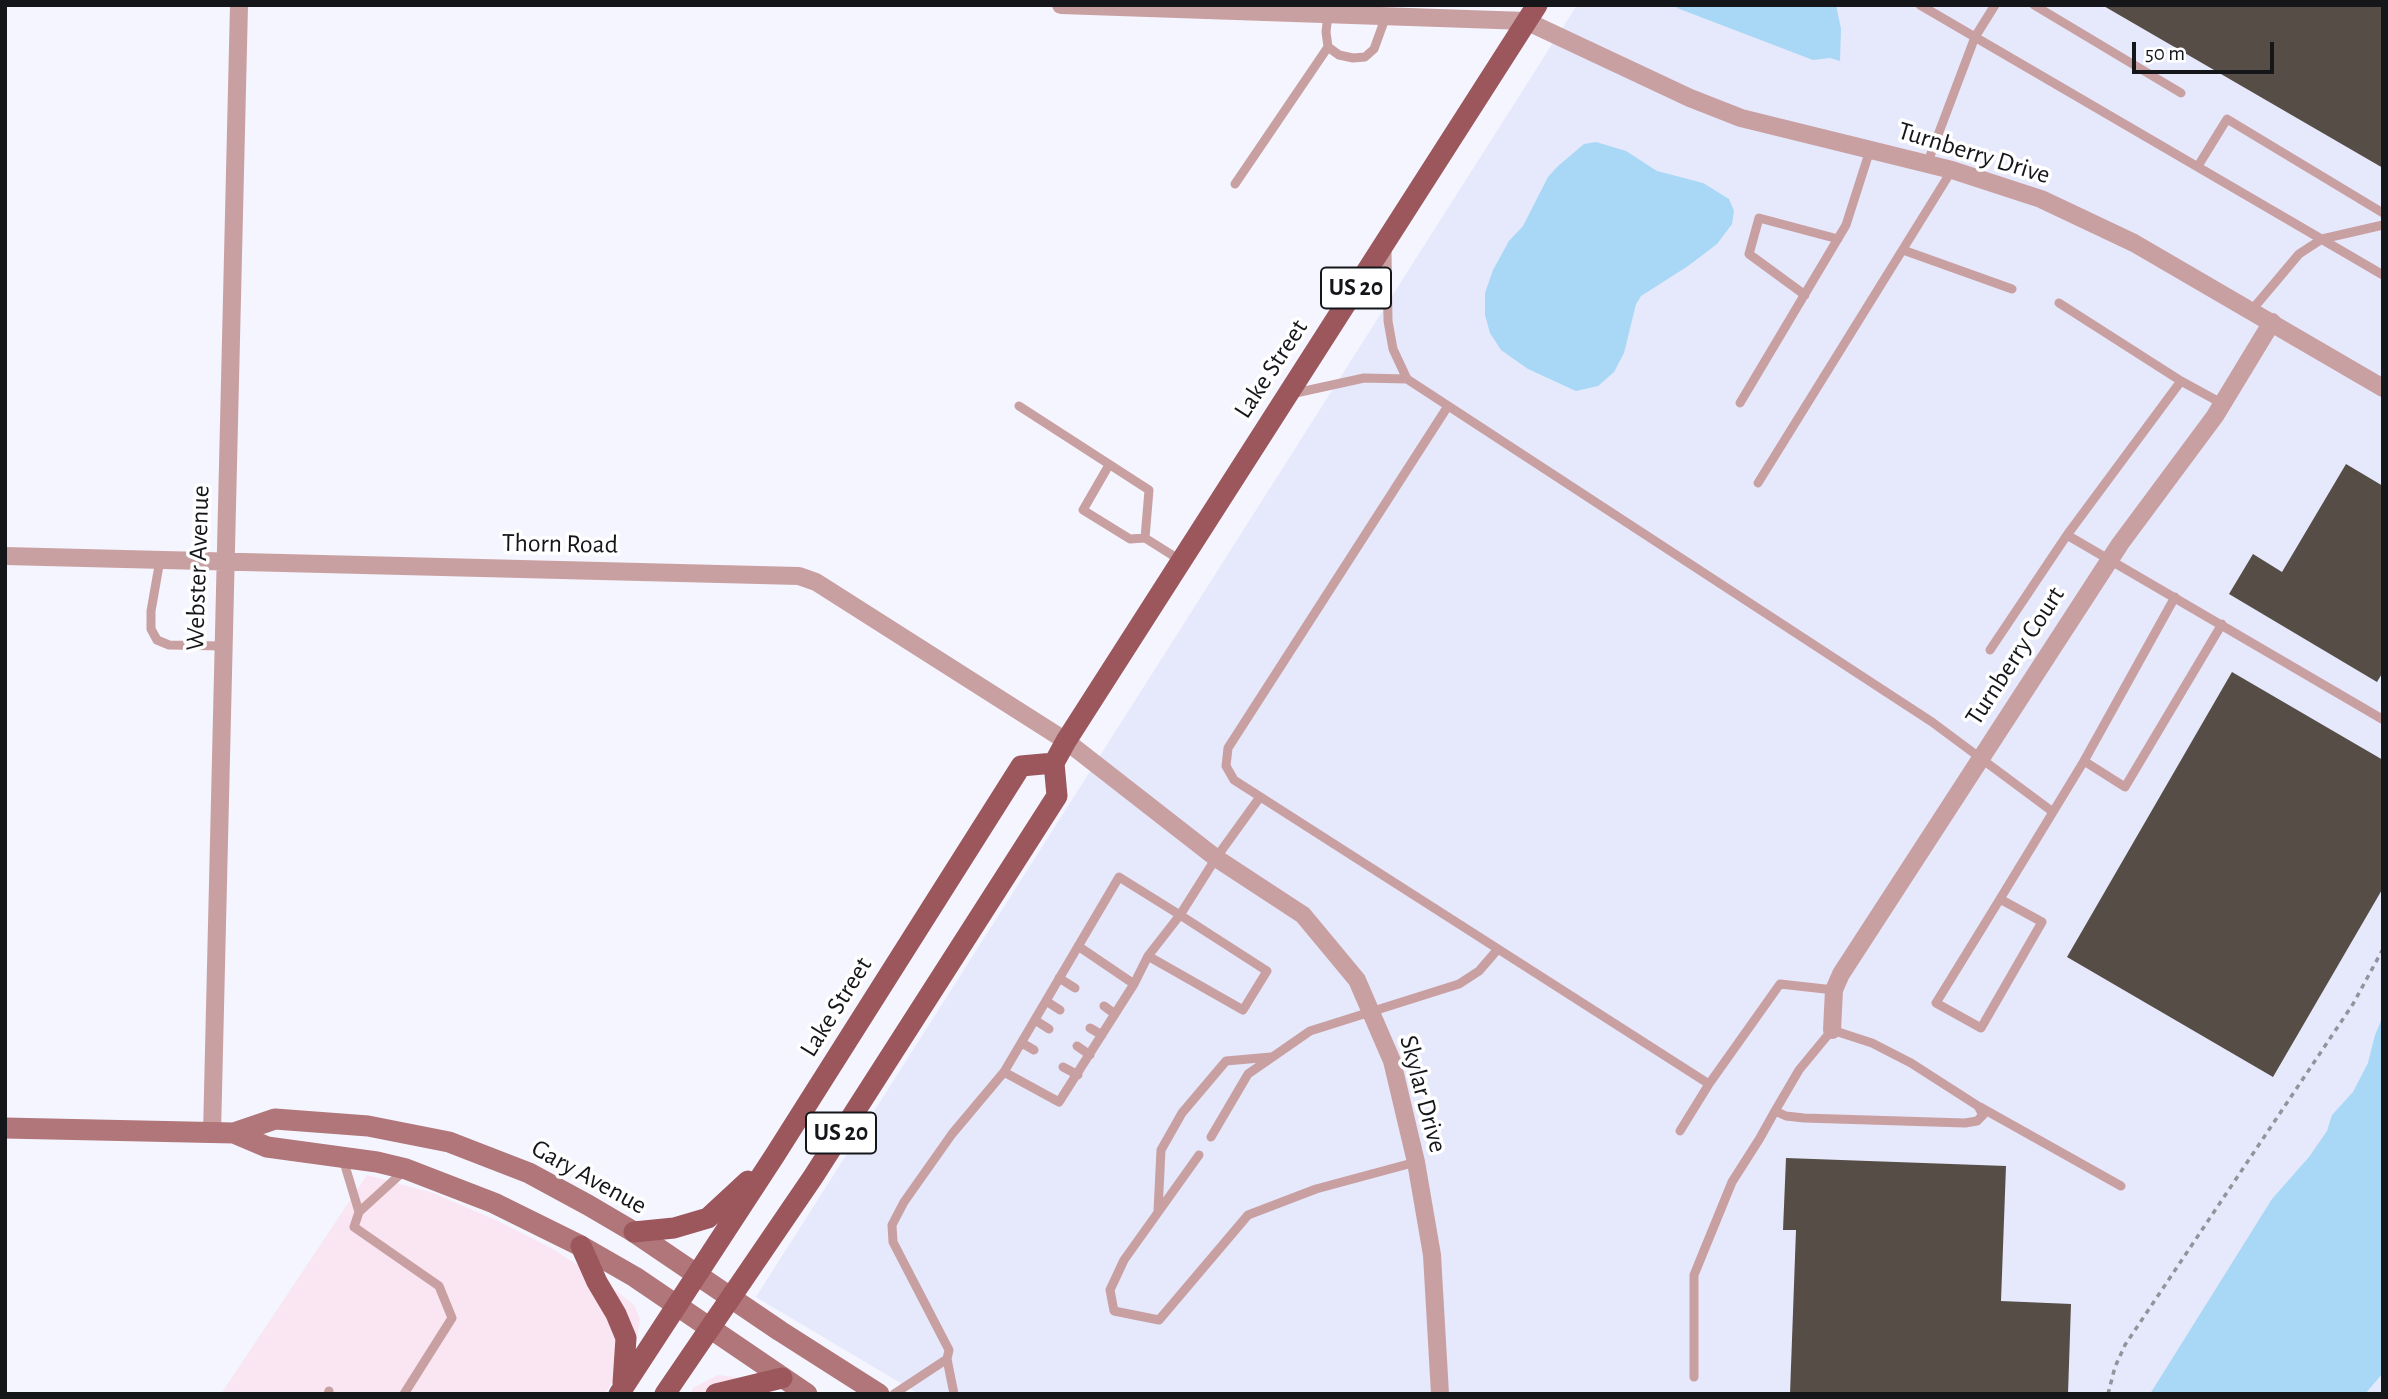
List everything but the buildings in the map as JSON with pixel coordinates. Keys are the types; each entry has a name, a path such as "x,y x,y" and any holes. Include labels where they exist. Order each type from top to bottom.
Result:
{"main road":[{"name":"Lake Street","path":"677,1304 775,1156 1021,766 1054,762 1532,13"},
{"name":"US 20","path":"665,1394 820,1165 1057,796 1054,762"},
{"name":"Gary Avenue","path":"5,1128 234,1133 275,1119 368,1126 449,1142 529,1173 634,1232 879,1394"},
{"name":"Gary Avenue","path":"234,1133 267,1147 406,1169 494,1203 581,1246 677,1304 797,1389"},
{"path":"634,1232 674,1228 708,1218 775,1156"},
{"path":"581,1246 626,1338 621,1390"},
{"name":"US 20","path":"621,1390 677,1304"},
{"path":"716,1394 797,1389"}],"street":[{"name":"Webster Avenue","path":"212,1133 239,5"},
{"path":"1061,5 1274,9 1386,16 1532,13"},
{"name":"Turnberry Drive","path":"1532,13 1690,98 1741,118 1952,170 2041,199 2105,228 2383,388"},
{"name":"Turnberry Court","path":"1832,1030 1835,990 1841,974 2110,558 2190,453 2272,323"},
{"name":"Thorn Road","path":"5,556 799,576 816,582 1066,741"},
{"name":"Skylar Drive","path":"1066,741 1216,858 1303,915 1357,980 1392,1061 1416,1162 1432,1255 1440,1394"}],"lane":[{"path":"1920,5 2383,275"},
{"path":"1927,164 1975,37 1995,5"},
{"path":"2034,5 2180,93"},
{"path":"1235,184 1328,47 1328,14"},
{"path":"1328,47 1339,55 1365,57 1374,49 1386,16"},
{"path":"2198,166 2227,119 2383,213"},
{"path":"1740,403 1846,225 1870,150"},
{"path":"1758,483 1952,170"},
{"path":"1805,295 1749,254 1759,218 1838,239"},
{"path":"2251,311 2299,254 2322,239 2383,225"},
{"path":"1387,239 1388,321 1393,349 1407,379 1932,722 2053,812"},
{"path":"1903,250 2012,289"},
{"path":"2059,303 2181,381 2223,404"},
{"path":"1288,395 1364,378 1407,379"},
{"path":"1990,650 2067,535 2181,381"},
{"path":"1019,406 1149,491 1145,538"},
{"path":"1448,406 1227,748 1226,766 1234,780 1709,1084"},
{"path":"1109,464 1083,510 1130,539 1145,538 1182,561"},
{"path":"2067,535 2382,719"},
{"path":"160,560 151,611 151,629 157,640 169,645 222,646"},
{"path":"2000,899 2042,922 1982,1028 1936,1003 2084,761 2175,597"},
{"path":"2084,761 2125,787 2222,624"},
{"path":"1004,1072 1059,1102 1134,984 1148,956 1180,915 1216,858 1260,797"},
{"path":"954,1394 947,1359 948,1350 893,1242 892,1225 904,1202 952,1133 1004,1072 1119,877 1267,971 1243,1010 1148,956"},
{"path":"1078,946 1134,984"},
{"path":"1211,1137 1248,1074 1310,1031 1459,984 1479,971 1497,949"},
{"path":"1059,978 1075,988"},
{"path":"1680,1131 1709,1084 1780,984 1835,990"},
{"path":"1046,1001 1060,1010"},
{"path":"1104,1006 1115,1014"},
{"path":"1035,1020 1049,1029"},
{"path":"1090,1028 1102,1035"},
{"path":"1694,1377 1694,1275 1731,1182 1799,1070 1832,1030 1872,1043 1911,1063 1978,1106 2121,1186"},
{"path":"1022,1043 1034,1050"},
{"path":"1077,1046 1090,1055"},
{"path":"1157,1213 1161,1150 1182,1112 1226,1061 1274,1056"},
{"path":"1063,1067 1078,1075"},
{"path":"1775,1111 1786,1116 1804,1118 1965,1123 1977,1121 1983,1115 1978,1106"},
{"path":"1199,1155 1120,1268 1110,1290 1114,1311 1159,1321 1217,1248 1248,1215 1316,1189 1416,1162"},
{"path":"342,1157 359,1212"},
{"path":"404,1394 452,1318 439,1286 354,1227 359,1212 406,1169"},
{"path":"894,1394 947,1359"}],"path":[{"path":"2108,1394 2115,1367 2125,1345 2353,1004 2383,949"}],"shaded area":[{"path":"1577,5 2383,5 2383,1394 919,1394 756,1297"},
{"path":"367,1175 433,1193 498,1221 551,1248 606,1283 634,1305 640,1319 637,1339 605,1394 221,1394"},
{"path":"718,1375 742,1378 777,1394 690,1394 693,1388"}],"water":[{"path":"1675,5 1836,5 1841,29 1840,61 1830,58 1813,60"},
{"path":"1596,142 1626,151 1657,171 1703,183 1729,199 1734,211 1732,224 1717,244 1641,296 1636,304 1624,353 1614,372 1598,386 1576,391 1528,369 1501,350 1490,333 1485,315 1485,293 1493,270 1509,241 1523,226 1548,177 1584,144"},
{"path":"2383,1016 2383,1373 2365,1394 2150,1394 2272,1199 2309,1157 2327,1131 2332,1115 2353,1092 2368,1063"}]}
